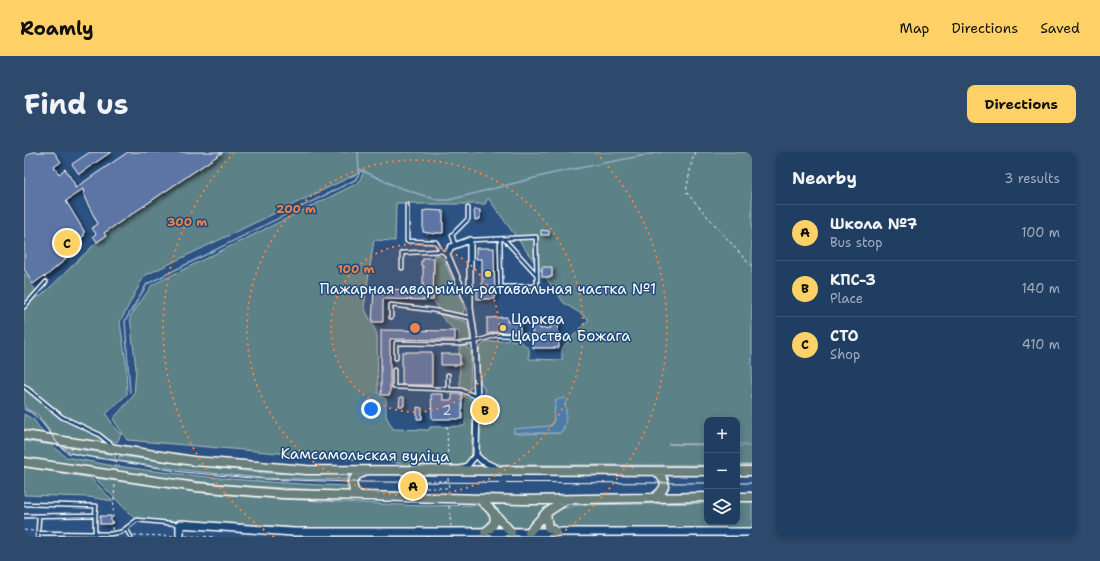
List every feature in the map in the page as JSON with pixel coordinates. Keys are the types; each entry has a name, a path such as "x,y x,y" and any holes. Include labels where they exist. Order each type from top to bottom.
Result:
{"main road":[{"name":"Камсамольская вуліца","path":"24,435 118,451 202,462 307,470 704,471"},
{"path":"24,462 196,488 283,494 449,499 704,497"},
{"path":"360,496 354,491 352,482 357,475 365,471"},
{"path":"655,497 663,491 665,484 662,477 656,471"},
{"path":"740,471 752,471"},
{"path":"740,497 752,497"},
{"path":"479,499 517,534"},
{"path":"529,532 546,513 555,506 569,499"},
{"path":"485,532 492,527 495,520 494,513"},
{"path":"546,513 548,526 556,532"}],"street":[{"path":"453,471 467,466 476,455 477,398 475,342 470,308 470,240 450,247 447,254 470,308"},
{"path":"476,455 482,462 505,470"},
{"path":"180,537 180,524 293,534 410,535 451,532 517,534 529,532 594,534 752,532"}],"lane":[{"path":"407,205 407,241 436,242 441,251"},
{"path":"455,244 452,235 468,220 468,208"},
{"path":"470,240 500,238 536,237 537,286 501,287 500,238"},
{"path":"504,238 537,275"},
{"path":"402,268 402,252 441,251 447,254"},
{"path":"24,307 46,282"},
{"path":"391,318 391,305 432,310 471,318"},
{"path":"396,358 396,343 475,342 496,335 526,336"},
{"path":"394,370 394,388 461,390 477,398"},
{"path":"448,375 448,390"},
{"path":"24,386 62,417 98,434 118,451"},
{"path":"24,504 96,506 95,534"},
{"path":"24,516 95,515"},
{"path":"38,537 39,516"},
{"path":"38,533 110,534 121,532 137,520 180,524"},
{"path":"126,529 130,537"}],"path":[{"path":"696,152 692,160 686,192 752,267"},
{"path":"447,426 453,471 448,481 451,532"},
{"path":"110,534 114,525 115,476 118,451"},
{"path":"426,481 448,481"},
{"path":"426,488 449,488"},
{"path":"24,530 38,533"}],"green space":[{"path":"223,152 752,152 752,444 740,444 740,417 704,417 704,444 668,444 704,445 704,465 504,465 487,461 478,455 480,415 488,415 488,405 485,405 484,388 480,381 479,351 481,346 486,342 519,340 529,349 529,359 562,360 562,348 589,319 564,303 488,198 485,204 396,203 395,241 374,240 364,307 377,334 378,393 381,397 386,399 386,416 393,429 429,430 430,427 465,426 465,396 474,401 471,459 465,464 456,466 408,466 387,460 348,459 127,440 113,419 134,395 136,369 130,317 152,285 358,183 365,170 144,276 120,322 126,362 127,394 106,414 117,431 121,434 117,442 105,440 105,443 102,443 53,436 38,415 24,407 24,273 40,297 105,236 104,233","holes":["556,400 566,410 564,428 560,433 514,433 514,429 551,426 553,423"]},
{"path":"434,255 439,255 444,260 465,309 462,314 440,310 433,300"},
{"path":"439,314 467,322 470,340 459,341 459,331 455,331"},
{"path":"459,346 467,347 471,352 470,390 460,388"},
{"path":"24,414 34,420 43,433 24,430"},
{"path":"24,441 52,445 66,457 114,466 114,471 24,457"},
{"path":"740,446 752,446 752,465 740,465"},
{"path":"62,447 116,455 115,460 87,457 68,451"},
{"path":"119,456 262,473 350,474 346,480 262,478 183,470 118,461"},
{"path":"117,466 231,479 346,486 347,491 260,487 174,479 117,472"},
{"path":"24,467 91,478 113,501 89,497 24,495"},
{"path":"95,478 204,493 280,499 423,506 479,505 488,511 491,520 485,527 324,529 135,519"},
{"path":"740,501 752,501 752,528 557,528 553,526 551,516 558,509 578,505 704,503 704,525 740,525"},
{"path":"552,503 529,527 510,527 490,504"}],"water":[{"path":"565,398 565,421 563,430 560,433 514,433 514,429 551,426 553,423 556,400"}],"building":[{"path":"32,152 54,152 61,162 54,167 59,174 65,169 74,183 75,188 128,152 223,152 104,233 106,236 97,242 93,236 96,234 92,228 98,224 85,199 83,189 66,201 84,231 84,236 59,252 66,259 45,277 44,276 33,284 24,269 24,157"},
{"path":"90,152 111,152 79,174 72,164"},
{"path":"474,210 480,210 480,219 475,220"},
{"path":"423,211 443,211 443,233 435,234 423,232"},
{"path":"541,230 549,231 549,235 541,235"},
{"name":"Пажарная аварыйна-ратавальная частка №1","path":"476,248 494,248 495,299 477,299 477,290 482,289 482,259 476,259"},
{"path":"423,258 434,258 433,300 383,299 383,322 372,322 374,289 423,290 423,266 421,266 421,261 423,261"},
{"path":"542,267 552,267 552,277 542,277"},
{"name":"Царква Царства Божага","path":"507,317 507,322 520,321 520,333 496,332 487,334 487,318"},
{"path":"540,321 540,329 551,328 551,321 558,321 559,348 533,348 532,322"},
{"path":"381,330 455,331 455,340 390,339 390,395 381,395"},
{"path":"402,352 432,352 432,385 402,385"},
{"path":"441,354 460,354 460,365 441,365"},
{"path":"431,394 443,394 443,400 452,400 452,394 462,394 462,419 432,419"},
{"path":"400,397 404,397 404,406 399,406"},
{"path":"482,406 487,406 488,414 483,414"},
{"path":"417,407 422,408 422,419 417,419"},
{"path":"100,516 111,516 111,524 100,524"}],"waterway":[{"path":"130,392 125,321 147,284 355,180 359,174 358,152"},
{"path":"428,197 438,200 449,200 554,173 661,152"},
{"path":"359,169 395,186 425,196"}],"tram line":[{"path":"24,409 37,417 62,448 68,453 183,472 262,479 352,482 704,483"},
{"path":"740,483 752,483"}],"place":[{"name":"СТО","path":"67,243"},
{"name":"Пажарная аварыйна-ратавальная частка №1","path":"488,274"},
{"name":"Царква Царства Божага","path":"503,328"},
{"name":"КПС-3","path":"485,410"},
{"name":"Школа №7","path":"413,486"}]}
